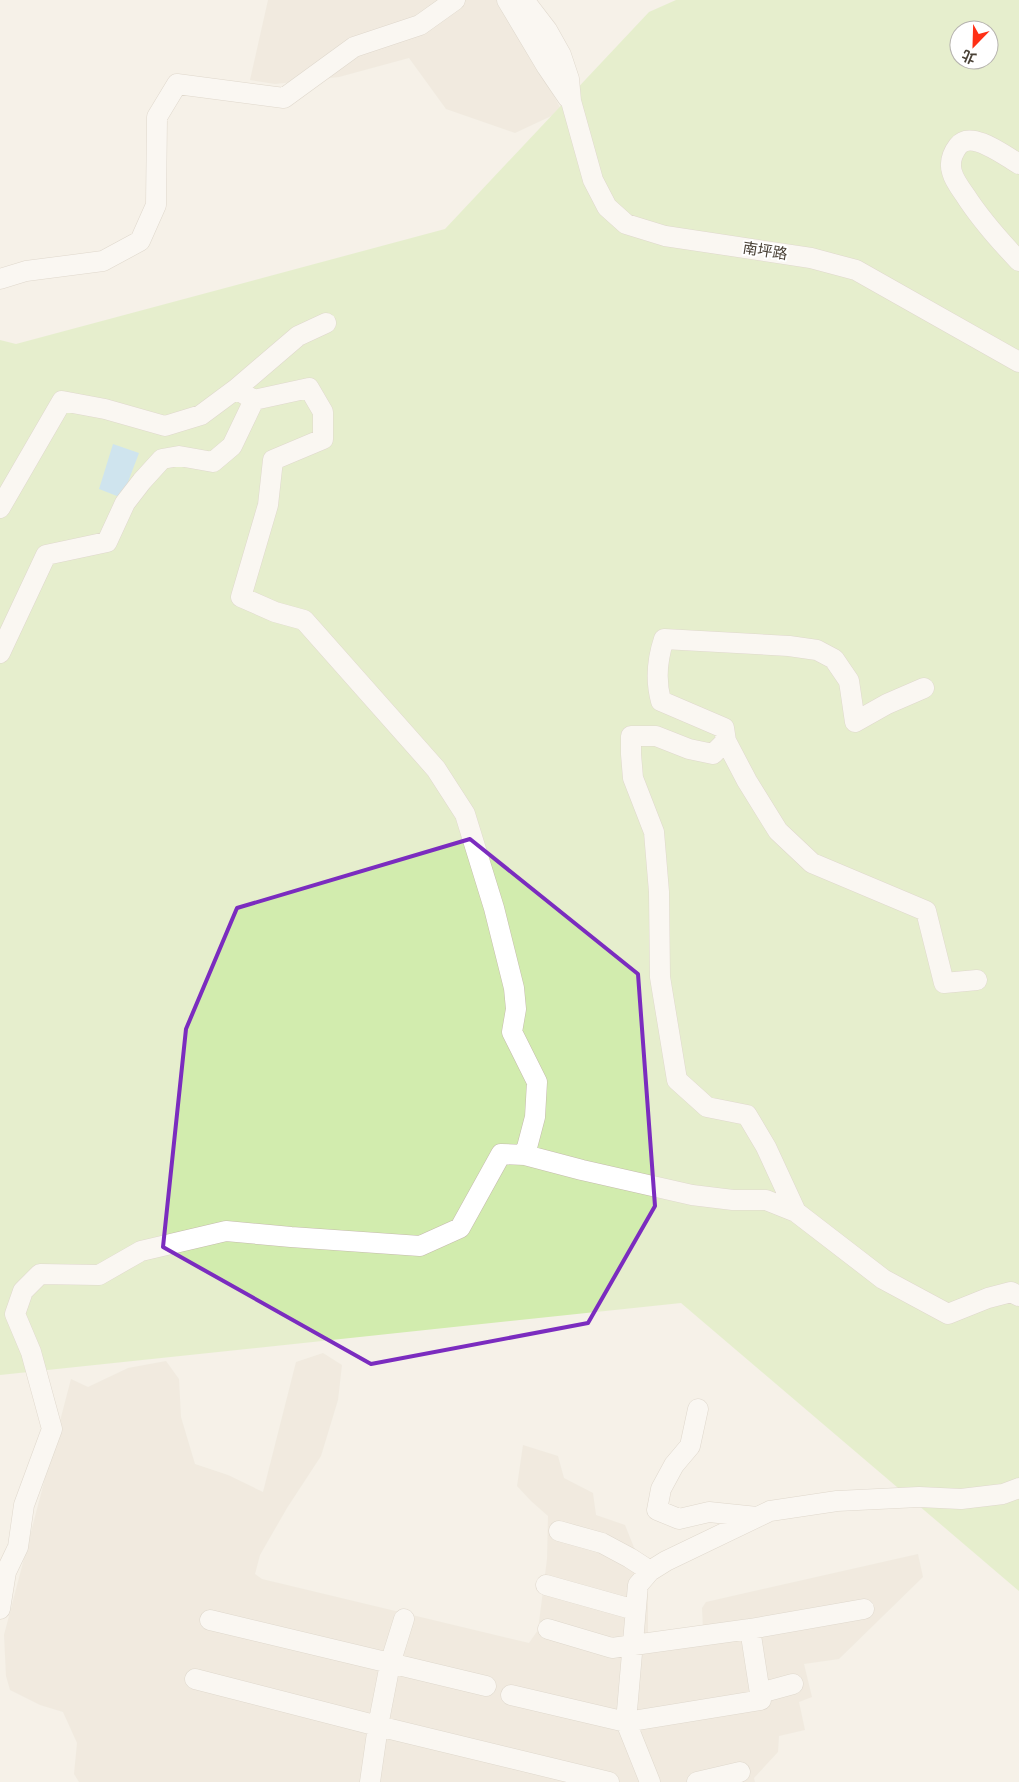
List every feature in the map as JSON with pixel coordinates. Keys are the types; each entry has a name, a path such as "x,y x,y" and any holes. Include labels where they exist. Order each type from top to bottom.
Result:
{"street":[{"path":"0,278 26,271 103,261 140,241 156,205 157,117 177,84 284,98 354,47 420,25 455,0"},
{"name":"南坪路","path":"507,0 547,67 570,101"},
{"name":"南坪路","path":"524,0 547,30 561,55 569,79 570,101 593,180 607,207 626,224 665,236 811,258 856,270 1019,362"},
{"path":"1019,164 987,145 972,140 961,142 954,151 951,162 952,172 972,207 992,233 1019,261"},
{"path":"0,508 62,401 105,409 164,426 201,415 298,336 326,323"},
{"path":"236,388 254,400 310,388 323,412 323,438 273,460 268,505 241,597 275,612 304,620 436,769 464,814 494,908 514,988 516,1009 512,1032 536,1082 535,1117 525,1155"},
{"path":"0,653 46,555 107,542 125,503 162,460 179,456 213,462 232,446 254,400"},
{"path":"924,688 887,704 855,722 849,681 834,660 817,650 789,646 664,639 658,658 658,689 661,701 724,728 726,741 747,781 778,831 812,863 926,911 944,984 977,980"},
{"path":"726,741 713,754 689,750 656,736 631,736 633,778 654,832 659,892 660,977 669,1039 677,1080 708,1107 748,1115 766,1147 796,1212"},
{"path":"0,1609 3,1570 18,1547 24,1505 52,1429 30,1352 15,1314 23,1290 40,1274 99,1276 141,1251 226,1231 420,1246 460,1228 501,1154 525,1155 692,1195 733,1200 766,1200 796,1212 883,1279 948,1314 988,1298 1011,1292 1019,1296"},
{"path":"698,1408 690,1446 674,1465 661,1489 657,1510 679,1519 710,1512 757,1517"},
{"path":"650,1782 626,1722 638,1585 650,1571 666,1561 770,1511 837,1501 919,1497 961,1499 1003,1494 1019,1488"},
{"path":"559,1531 602,1544 630,1558 650,1571"},
{"path":"546,1585 635,1610"},
{"path":"548,1628 612,1648 750,1629 864,1609"},
{"path":"210,1620 486,1686"},
{"path":"370,1782 390,1664 404,1620"},
{"path":"511,1695 626,1722 761,1700 750,1629"},
{"path":"194,1679 610,1782"},
{"path":"760,1693 794,1684"},
{"path":"697,1782 740,1772"}],"highlighted area":[{"path":"470,839 638,974 655,1206 588,1323 371,1364 163,1247 186,1029 237,908"}],"shaded area":[{"path":"268,0 502,0 562,111 515,133 446,109 409,58 339,77 275,84 250,80"},
{"path":"323,1353 342,1365 338,1400 321,1456 287,1508 260,1555 255,1574 262,1579 529,1643 538,1630 547,1559 548,1516 517,1486 523,1445 558,1456 564,1478 593,1493 596,1515 625,1525 648,1593 648,1636 703,1629 702,1608 706,1602 918,1554 923,1577 839,1659 804,1664 812,1697 799,1702 805,1730 779,1736 778,1752 754,1778 755,1782 79,1782 74,1774 77,1743 63,1712 40,1705 10,1690 6,1676 4,1635 71,1379 88,1387 128,1368 166,1361 179,1379 181,1417 195,1464 228,1475 263,1492 296,1362"}],"green space":[{"path":"676,0 1019,0 1019,1591 681,1303 0,1375 0,340 16,344 445,229 649,12"}],"water":[{"path":"113,444 139,453 122,498 99,489"}]}
